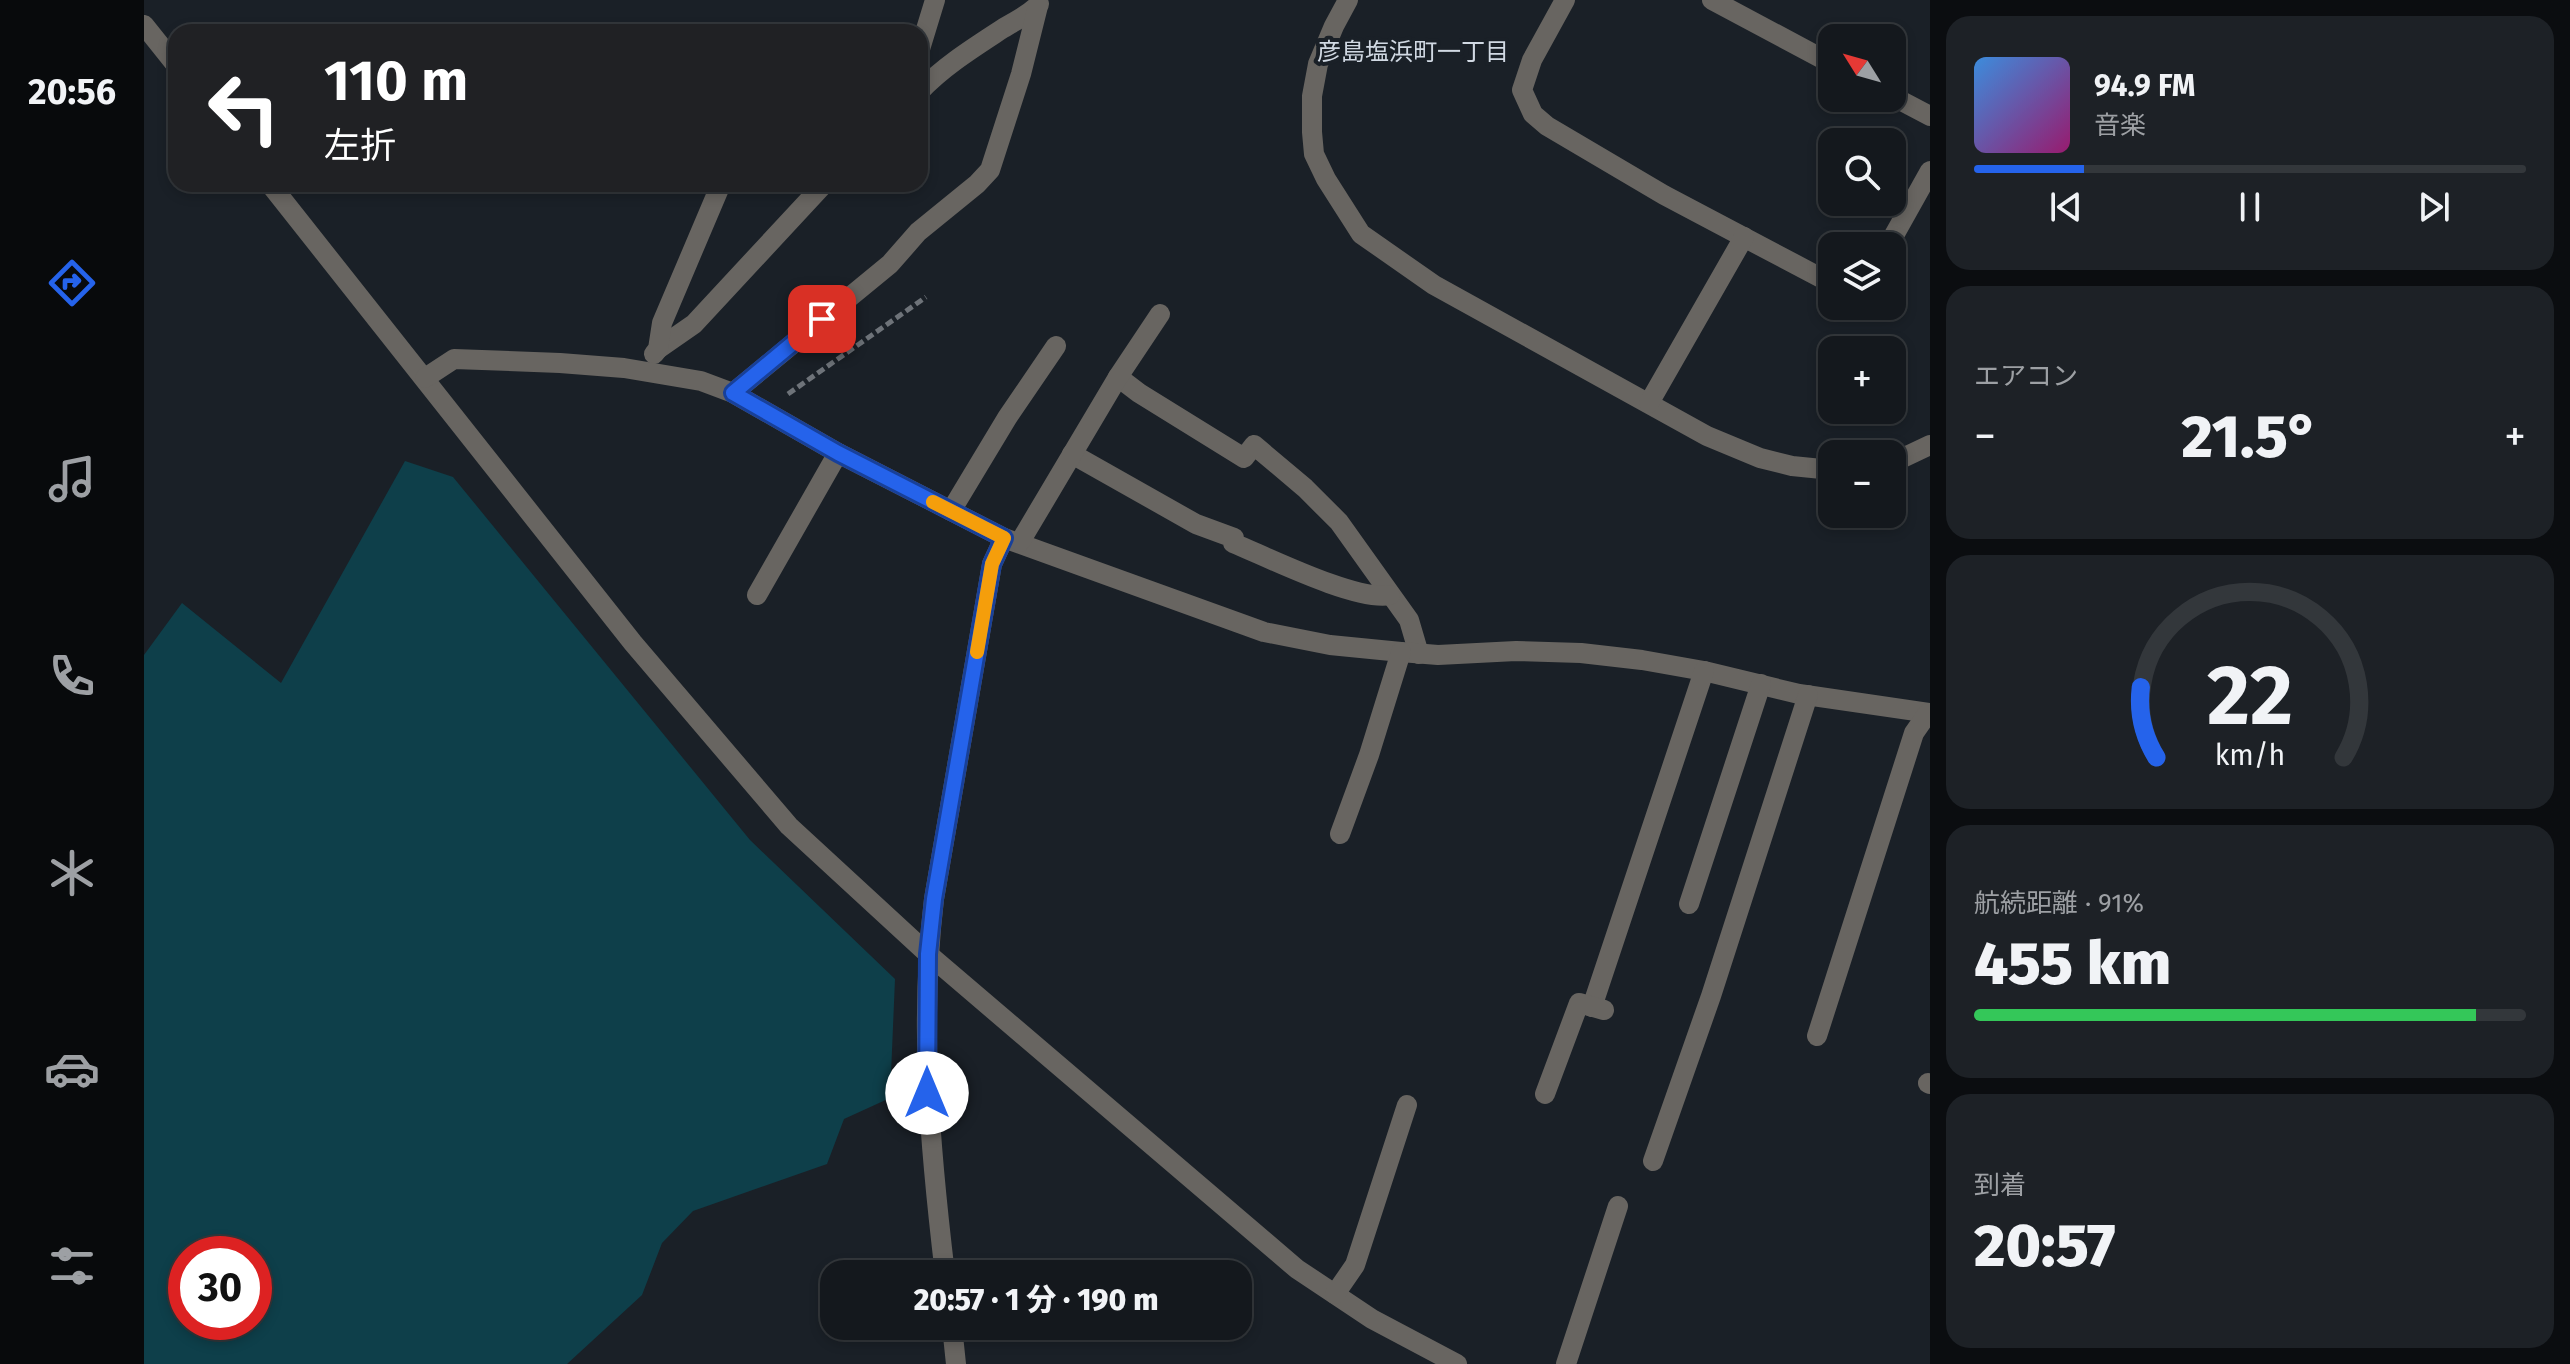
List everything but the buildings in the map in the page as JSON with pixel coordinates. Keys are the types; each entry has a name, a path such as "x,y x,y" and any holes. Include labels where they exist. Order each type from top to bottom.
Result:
{"street":[{"path":"928,24 935,0"},
{"path":"1348,0 1318,64 1312,96 1312,132 1314,154 1326,179 1361,234 1434,285 1707,436 1760,458 1818,469"},
{"path":"1565,0 1532,60 1522,90 1533,114 1547,126 1664,195 1818,276"},
{"path":"1712,0 1818,57"},
{"path":"928,83 938,72 1008,25 1027,16 1040,3"},
{"path":"733,393 890,264 918,232 990,170 1040,3"},
{"path":"144,25 168,55"},
{"path":"1906,103 1930,116"},
{"path":"1896,232 1930,171"},
{"path":"276,192 633,643 789,826 928,954 1297,1269 1372,1319 1457,1364"},
{"path":"658,349 662,323 718,192"},
{"path":"642,370 658,349 694,324 817,192"},
{"path":"1649,403 1744,237"},
{"path":"943,1260 927,1093 928,954 934,899 992,564 1072,454 1160,314"},
{"path":"951,511 1007,418 1056,346"},
{"path":"425,378 454,359 642,370 701,381 733,393 838,453 1012,540 1255,629 1330,645 1410,653 1516,651 1581,653 1642,660 1808,695 1929,713 1914,733 1817,1036"},
{"path":"1118,377 1244,458 1254,445 1339,522 1409,620 1410,653 1340,834"},
{"path":"1906,456 1930,445"},
{"path":"757,595 838,453"},
{"path":"1072,454 1196,524 1234,538 1233,543 1331,584 1378,598 1390,595"},
{"path":"1545,1094 1579,1003 1599,1009 1704,671"},
{"path":"1689,904 1761,684"},
{"path":"1653,1161 1711,996 1808,695"},
{"path":"1335,1294 1355,1265 1407,1105"},
{"path":"1566,1364 1618,1206"},
{"path":"953,1340 956,1364"}],"path":[{"path":"764,411 926,297"}],"water":[{"path":"405,461 453,477 750,840 895,979 890,1098 844,1119 827,1164 693,1211 662,1243 642,1295 567,1364 144,1364 144,655 182,603 281,683"}],"slow traffic":[{"path":"933,502 1004,538 992,564 977,652"}],"district":[{"name":"彦島塩浜町一丁目","path":"1413,52"}],"route":[{"path":"822,319 733,393 838,453 1004,538 992,564 934,899 928,954 927,1093"}]}
